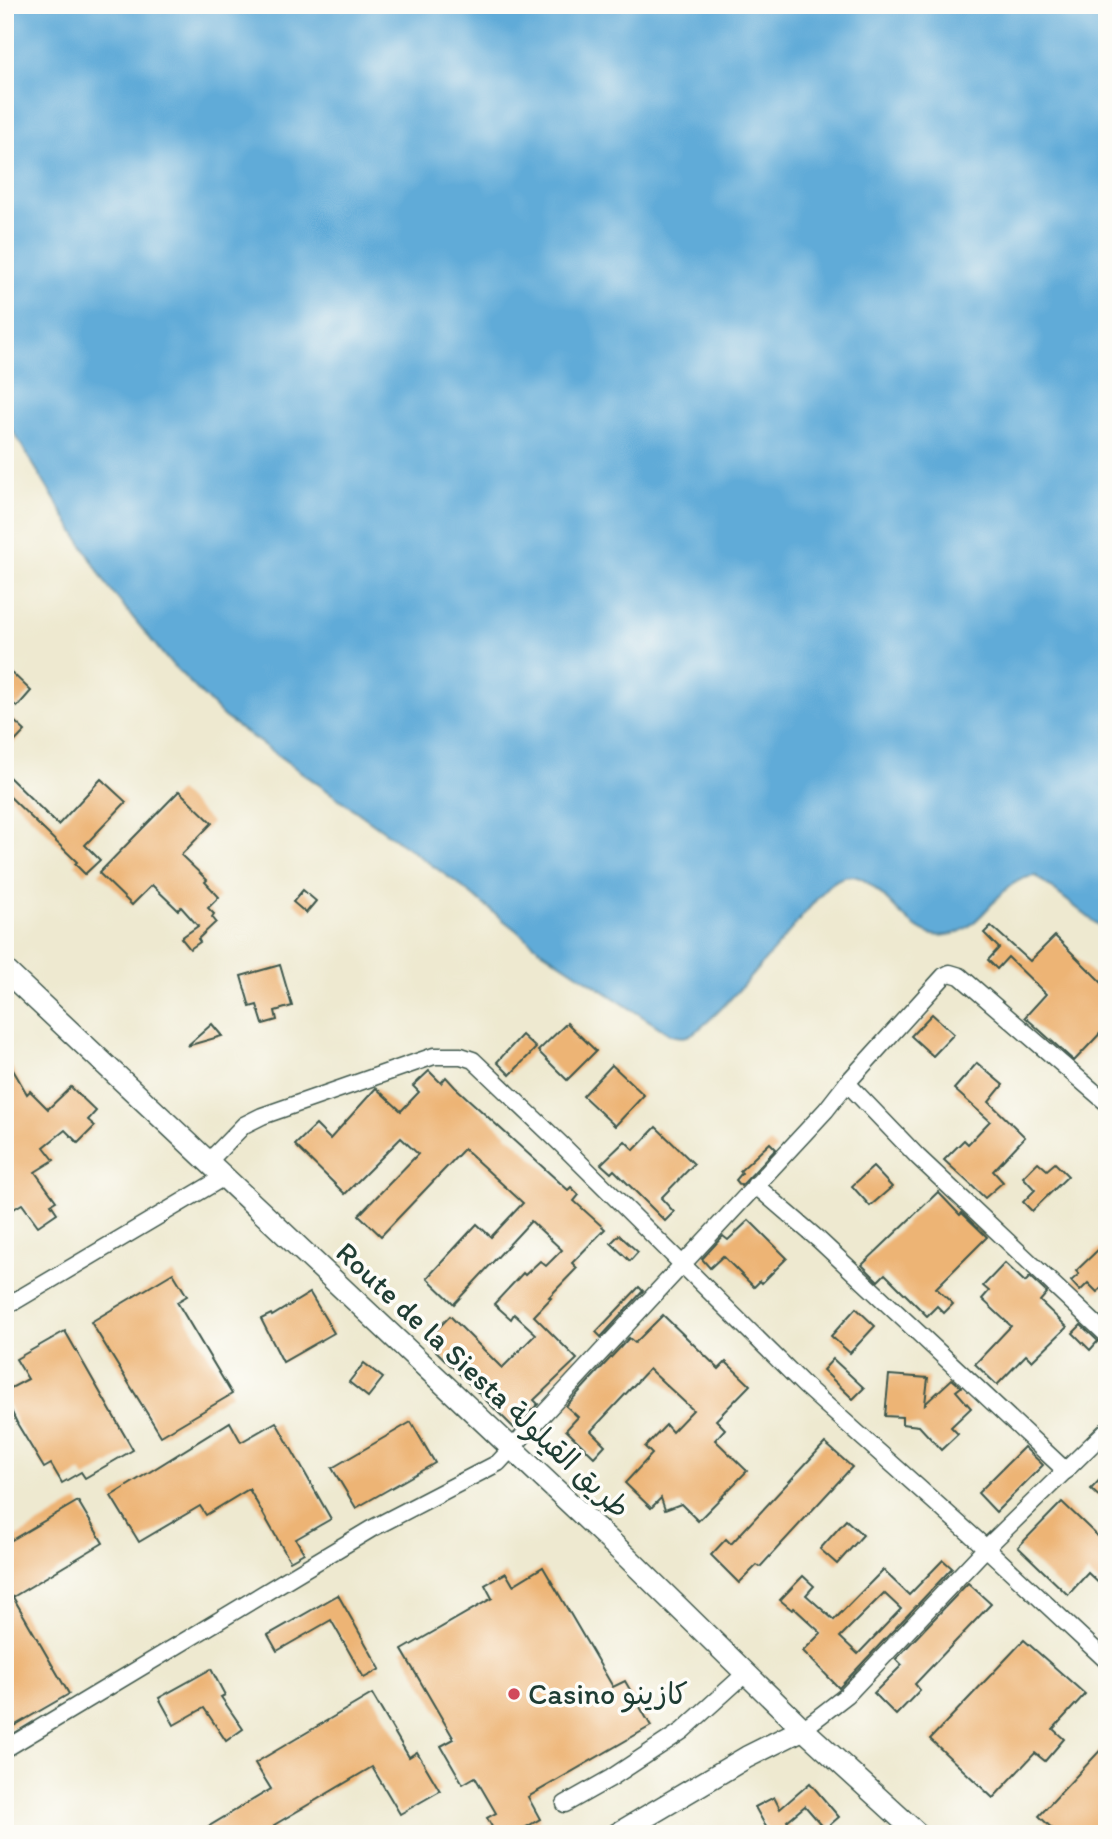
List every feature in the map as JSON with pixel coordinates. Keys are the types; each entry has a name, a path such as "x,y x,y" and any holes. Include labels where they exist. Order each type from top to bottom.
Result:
{"main road":[{"name":"Route de la Siesta طريق القيلولة","path":"5,970 627,1557 803,1729 918,1834"},
{"path":"617,1834 747,1757 803,1729"}],"street":[{"path":"5,1749 371,1529 498,1463 826,1110 944,976 950,973 960,976 1107,1103"},
{"path":"5,1307 217,1169 244,1125 262,1116 434,1056 461,1056 473,1060 483,1068 805,1386 1107,1661"},
{"path":"847,1083 918,1157 1107,1335"},
{"path":"755,1185 819,1240 1066,1471"},
{"path":"803,1729 847,1695 986,1548 1107,1430"},
{"path":"565,1804 682,1731 746,1673"}],"water":[{"path":"5,5 1107,5 1107,932 1036,876 1022,879 1009,887 976,920 950,935 933,935 922,931 861,878 844,877 827,887 758,969 699,1029 687,1036 671,1035 541,950 457,883 224,717 166,658 108,587 5,418"}],"building":[{"path":"5,666 31,691 17,707 5,696"},
{"path":"12,719 25,731 5,752 5,726"},
{"path":"5,773 58,825 101,779 126,802 85,845 100,860 85,874 75,864 77,862 5,792"},
{"path":"179,791 212,823 181,855 207,880 205,882 219,897 208,908 214,914 212,917 216,922 198,939 200,942 190,949 181,938 198,926 181,907 178,910 152,885 132,905 99,873"},
{"path":"303,890 316,901 306,913 293,902"},
{"path":"991,926 1030,961 1055,936 1107,988 1107,1026 1074,1061 1025,1017 1046,994 1008,957 997,969 988,960 999,948 984,933"},
{"path":"280,965 292,1006 275,1011 277,1020 263,1024 257,1005 250,1007 241,976"},
{"path":"932,1014 954,1034 933,1056 911,1036"},
{"path":"567,1023 596,1051 567,1080 538,1051"},
{"path":"212,1024 222,1036 187,1046"},
{"path":"522,1035 536,1048 510,1075 497,1062"},
{"path":"5,1056 27,1094 30,1091 48,1109 71,1087 96,1111 88,1120 95,1126 78,1143 65,1130 44,1147 54,1160 35,1172 56,1201 51,1204 57,1213 38,1226 22,1204 5,1214"},
{"path":"977,1063 1003,1085 989,1102 1025,1137 993,1171 1003,1182 985,1198 944,1160 964,1140 968,1144 990,1121 954,1089"},
{"path":"612,1065 644,1095 615,1126 583,1096"},
{"path":"429,1071 441,1083 446,1077 568,1190 571,1187 579,1195 574,1201 605,1229 572,1263 577,1268 534,1316 577,1359 534,1400 538,1404 514,1428 426,1341 450,1316 502,1368 536,1334 514,1314 511,1319 494,1304 523,1273 525,1275 540,1261 546,1266 562,1250 531,1221 454,1304 427,1278 477,1224 491,1237 523,1203 464,1149 381,1236 359,1215 418,1154 401,1138 345,1194 295,1145 316,1125 330,1139 376,1088 401,1111 419,1092 413,1086"},
{"path":"656,1127 694,1164 661,1198 674,1212 665,1221 614,1170 611,1173 601,1164 625,1141 634,1150"},
{"path":"770,1143 776,1149 741,1186 736,1180 742,1173 740,1171"},
{"path":"1038,1162 1047,1170 1055,1163 1068,1176 1032,1211 1023,1202 1035,1190 1023,1177"},
{"path":"873,1167 892,1187 870,1206 852,1186"},
{"path":"938,1192 987,1237 936,1288 953,1304 944,1313 937,1306 927,1316 885,1274 878,1281 862,1265"},
{"path":"749,1220 787,1258 762,1283 760,1281 754,1287 723,1256 710,1268 702,1259 723,1236 728,1240"},
{"path":"619,1235 638,1252 630,1261 611,1243"},
{"path":"1101,1247 1107,1253 1107,1283 1097,1292 1088,1283 1080,1291 1071,1281 1079,1274 1076,1271"},
{"path":"1005,1263 1025,1282 1030,1277 1047,1293 1040,1301 1067,1327 1032,1361 1026,1355 997,1385 975,1364 1011,1326 982,1299 989,1291 983,1286"},
{"path":"173,1273 187,1296 177,1302 232,1394 161,1436 91,1322"},
{"path":"639,1287 643,1291 601,1337 596,1332"},
{"path":"310,1293 334,1333 283,1362 261,1319 271,1314 272,1316"},
{"path":"856,1308 875,1326 850,1353 831,1336"},
{"path":"663,1315 719,1369 726,1362 750,1385 716,1420 725,1429 715,1440 747,1471 698,1521 681,1504 665,1510 661,1498 651,1508 625,1483 652,1454 645,1447 666,1425 672,1432 693,1410 649,1369 591,1431 605,1445 594,1457 566,1430 578,1417 566,1406 629,1338 635,1343"},
{"path":"1081,1325 1098,1341 1090,1350 1073,1333"},
{"path":"65,1331 133,1450 85,1478 81,1472 62,1483 51,1464 44,1468 18,1425 5,1398 5,1391 28,1379 16,1359"},
{"path":"833,1359 864,1388 853,1399 823,1370"},
{"path":"364,1363 383,1378 368,1397 349,1382"},
{"path":"889,1375 928,1378 925,1404 952,1379 961,1387 956,1391 971,1408 951,1427 958,1434 941,1450 919,1426 902,1424 902,1417 885,1416"},
{"path":"230,1422 241,1442 276,1422 331,1519 296,1539 304,1553 290,1561 249,1489 206,1515 200,1506 139,1542 111,1496"},
{"path":"411,1422 435,1463 356,1508 332,1468"},
{"path":"825,1443 852,1467 760,1567 757,1565 739,1583 711,1555 726,1539 731,1544"},
{"path":"1024,1447 1043,1465 996,1512 978,1493"},
{"path":"1107,1472 1107,1504 1091,1489"},
{"path":"78,1501 103,1543 13,1597 69,1694 5,1731 5,1544"},
{"path":"1062,1502 1107,1545 1107,1591 1088,1573 1068,1595 1018,1547"},
{"path":"846,1520 863,1535 837,1564 820,1549"},
{"path":"943,1560 952,1568 839,1688 803,1651 821,1633 794,1608 792,1610 780,1600 803,1576 814,1586 806,1595 834,1620 883,1570 909,1595","holes":["884,1593 901,1609 858,1654 840,1637"]},
{"path":"543,1567 613,1687 625,1681 651,1726 528,1797 540,1819 514,1834 496,1834 487,1818 496,1813 475,1777 463,1784 441,1746 454,1739 402,1650 492,1598 485,1585 506,1573 513,1585"},
{"path":"968,1583 991,1604 915,1684 920,1690 896,1715 874,1693 902,1665 896,1659"},
{"path":"338,1595 380,1669 364,1678 331,1620 277,1651 268,1635"},
{"path":"1024,1640 1085,1694 1053,1729 1064,1739 1045,1761 1035,1753 993,1798 930,1739"},
{"path":"211,1669 225,1695 221,1697 243,1729 226,1741 204,1708 174,1725 159,1698"},
{"path":"372,1694 409,1757 417,1752 440,1791 400,1814 372,1767 274,1825 279,1834 196,1834 271,1789 255,1763"},
{"path":"1107,1743 1107,1834 1058,1834 1039,1816"},
{"path":"810,1783 839,1817 825,1829 805,1806 787,1821 795,1834 770,1834 755,1807 774,1797 780,1809"}],"place":[{"name":"Casino كازينو","path":"514,1694"}]}
